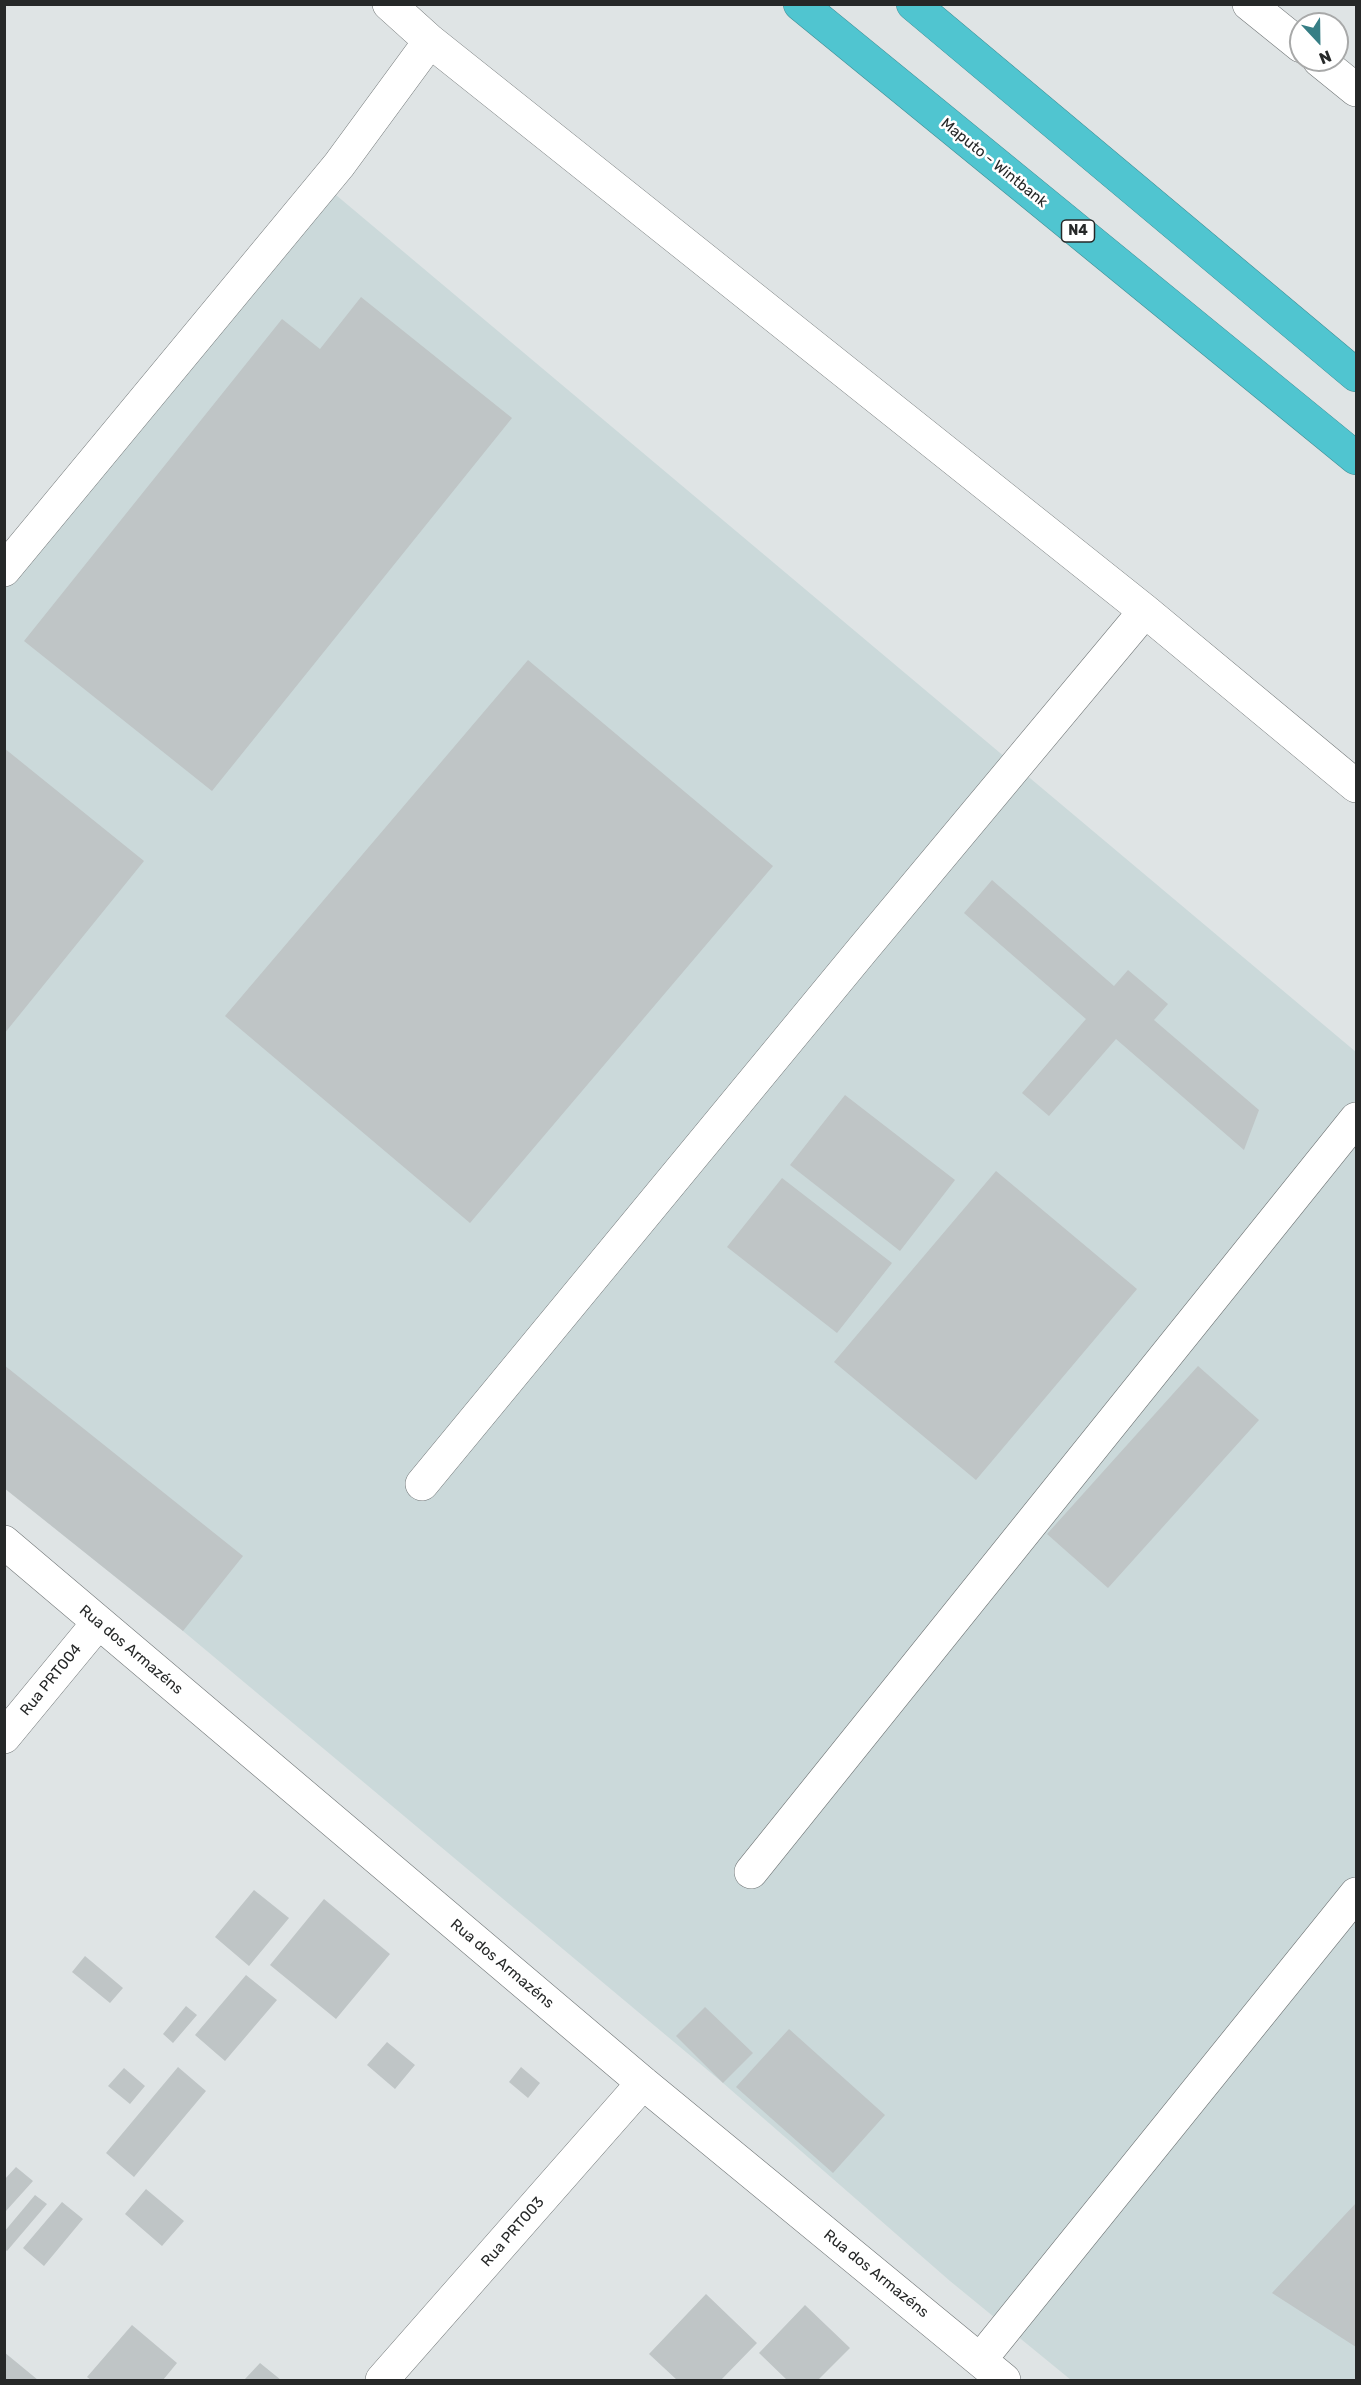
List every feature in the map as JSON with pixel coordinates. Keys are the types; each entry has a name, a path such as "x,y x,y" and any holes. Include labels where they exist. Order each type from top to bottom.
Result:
{"highway":[{"name":"Maputo - Wintbank","path":"800,4 1356,458"},
{"path":"913,4 1356,375"}],"street":[{"path":"389,4 430,41 1145,610 1356,786"},
{"path":"1249,4 1289,36"},
{"path":"4,570 339,165 430,41"},
{"path":"1334,72 1356,90"},
{"path":"423,1484 862,949 1145,610"},
{"path":"751,1872 1356,1119"},
{"name":"Rua dos Armazéns","path":"4,1542 643,2083 992,2370"},
{"name":"Rua PRT004","path":"4,1737 98,1623"},
{"path":"992,2370 1356,1894"},
{"name":"Rua PRT003","path":"382,2380 643,2083"}],"shaded area":[{"path":"311,174 1356,1052 1356,2380 1071,2380 950,2281 723,2083 183,1631 5,1488 4,570"}],"building":[{"path":"361,297 512,418 212,791 24,641 282,319 320,349"},
{"path":"528,660 773,866 470,1223 225,1016"},
{"path":"4,748 144,861 4,1034"},
{"path":"992,880 1114,986 1128,970 1168,1004 1154,1020 1259,1110 1244,1150 1116,1039 1049,1116 1022,1093 1086,1019 964,913"},
{"path":"845,1095 955,1180 900,1251 790,1165"},
{"path":"996,1171 1137,1289 976,1480 834,1362"},
{"path":"782,1178 892,1263 837,1333 727,1247"},
{"path":"4,1365 243,1556 183,1631 4,1488"},
{"path":"1198,1366 1259,1420 1108,1588 1047,1534"},
{"path":"254,1890 289,1918 249,1966 215,1937"},
{"path":"324,1899 390,1954 336,2019 270,1965"},
{"path":"85,1956 123,1988 110,2003 72,1972"},
{"path":"246,1975 277,2000 225,2061 195,2035"},
{"path":"186,2006 197,2015 173,2043 163,2034"},
{"path":"705,2007 753,2053 723,2083 676,2036"},
{"path":"789,2029 885,2115 833,2173 736,2087"},
{"path":"387,2042 415,2065 395,2089 367,2065"},
{"path":"178,2067 206,2091 134,2177 106,2153"},
{"path":"521,2067 540,2083 528,2098 509,2082"},
{"path":"124,2068 145,2086 130,2104 108,2086"},
{"path":"16,2167 33,2181 6,2211 4,2180"},
{"path":"146,2189 184,2221 162,2246 125,2214"},
{"path":"35,2195 47,2204 7,2251 4,2249 4,2232"},
{"path":"62,2202 83,2219 44,2266 23,2248"},
{"path":"1356,2203 1356,2347 1272,2293"},
{"path":"706,2294 757,2343 721,2380 677,2380 649,2354"},
{"path":"805,2305 850,2348 818,2380 787,2380 759,2353"},
{"path":"132,2325 177,2363 163,2380 91,2380 87,2377"},
{"path":"4,2352 38,2380 4,2380"},
{"path":"260,2363 281,2380 245,2379"}]}
